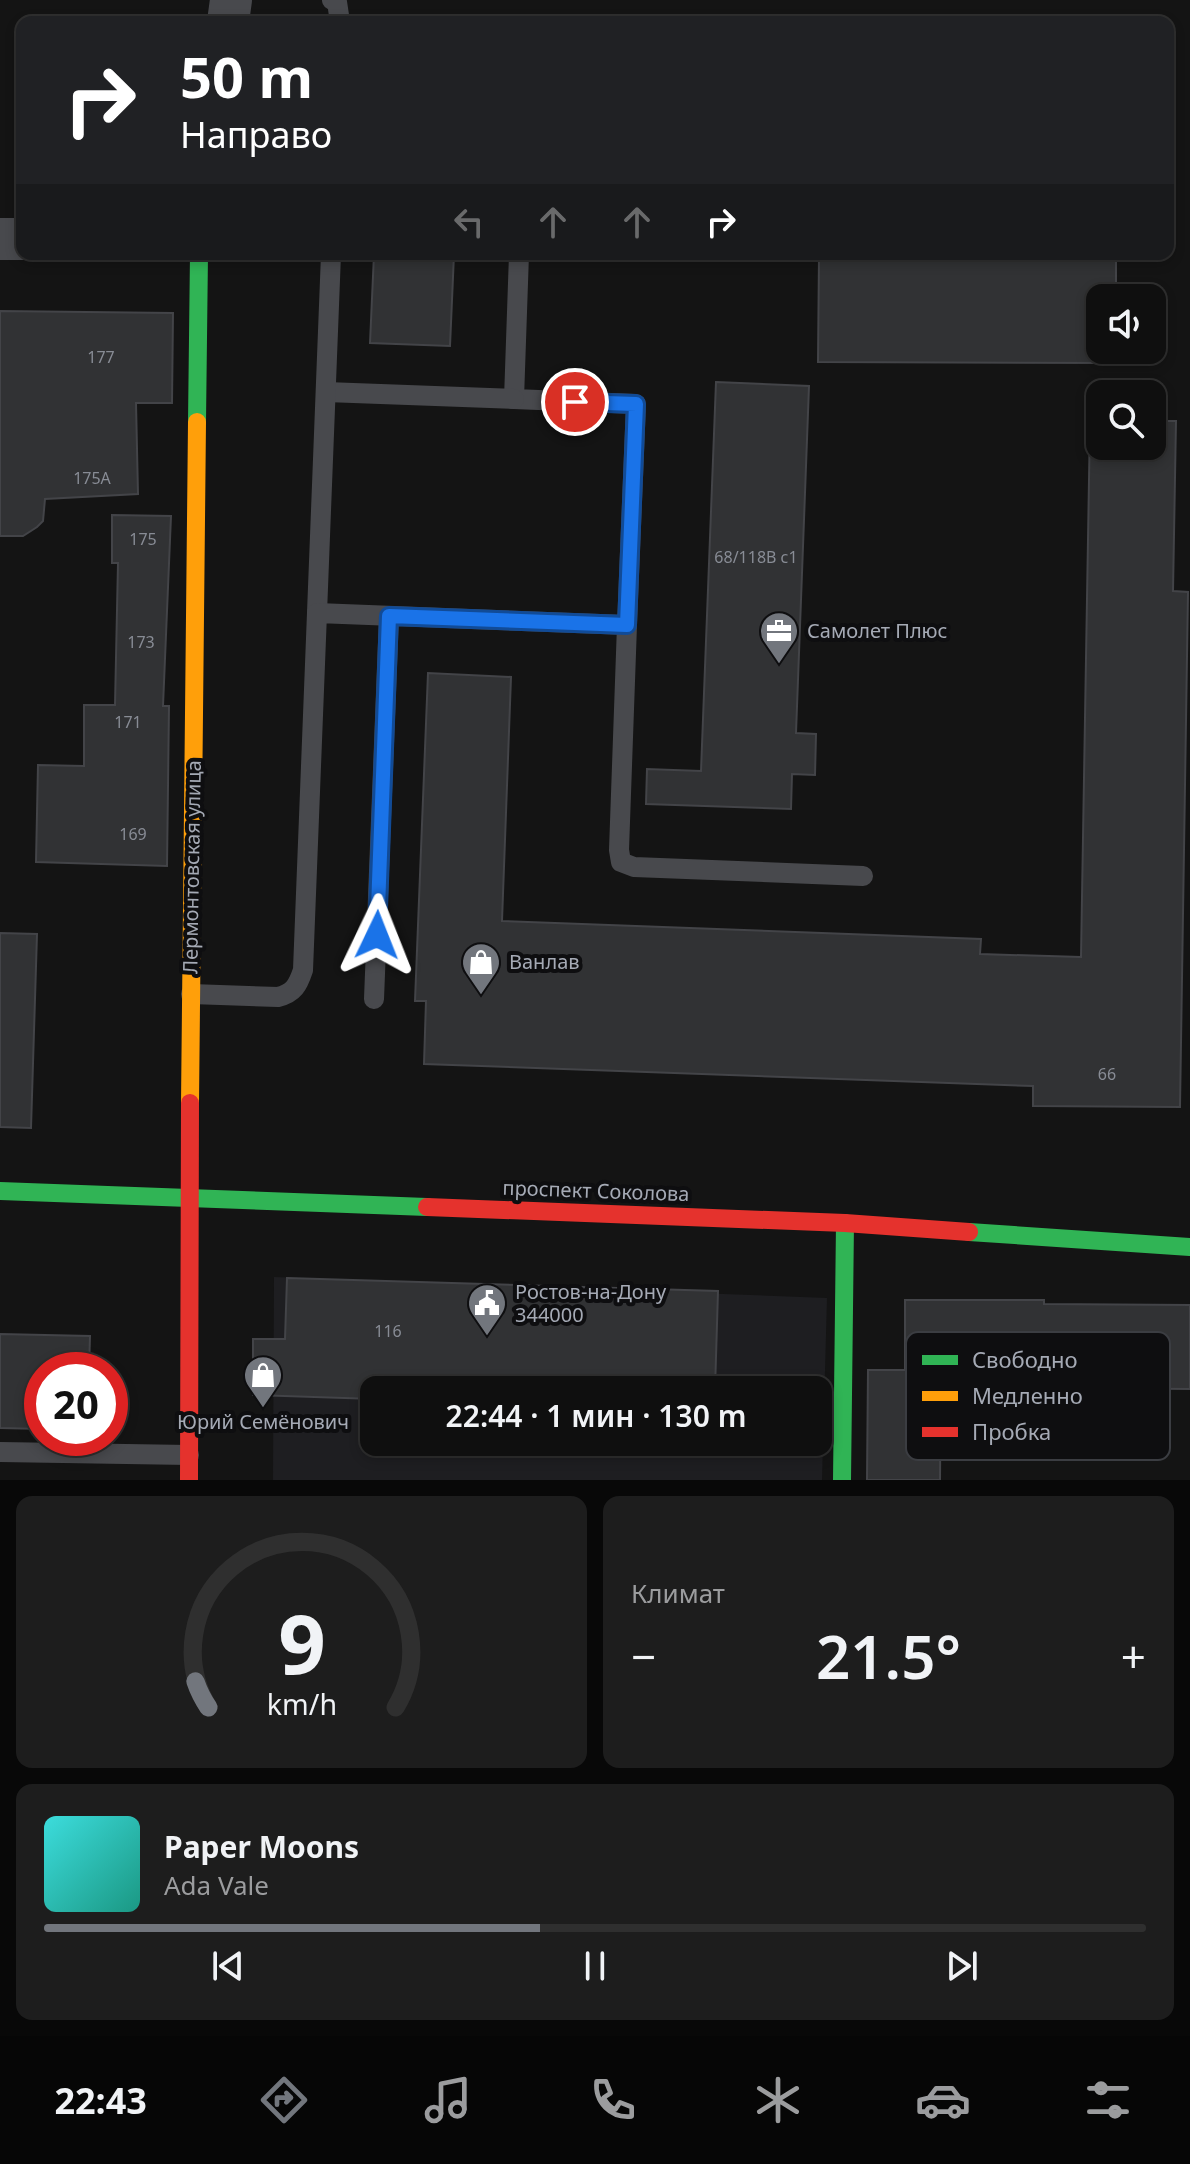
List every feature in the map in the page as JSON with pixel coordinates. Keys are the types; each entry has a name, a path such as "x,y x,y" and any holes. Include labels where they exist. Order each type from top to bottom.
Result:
{"street":[{"name":"Лермонтовская улица","path":"189,1480 199,260"},
{"name":"проспект Соколова","path":"0,1191 845,1223 1190,1247"},
{"path":"842,1480 845,1223"}],"lane":[{"path":"191,994 278,997 290,994 298,985 303,970 331,260"},
{"path":"514,399 519,260"},
{"path":"326,392 636,404 621,862 634,867 863,876"},
{"path":"317,613 627,625"},
{"path":"374,999 389,616"},
{"path":"0,1452 189,1455"}],"shaded area":[{"path":"274,1277 827,1298 825,1376 360,1376 360,1456 823,1456 822,1480 273,1480"}],"building":[{"path":"374,260 454,260 450,346 370,343"},
{"path":"819,260 1116,260 1116,284 1086,284 1086,363 818,362"},
{"path":"0,311 173,313 172,403 136,403 138,494 45,499 43,521 37,527 23,536 0,536"},
{"path":"716,382 809,386 796,733 816,734 815,775 792,774 791,809 646,804 647,769 701,771"},
{"path":"1166,421 1176,421 1173,591 1188,592 1180,1107 1033,1106 1033,1086 424,1064 426,1001 415,1001 428,673 511,677 502,921 981,939 980,954 1081,957 1089,460 1166,460"},
{"path":"112,515 171,516 163,706 169,706 167,866 36,862 38,765 84,766 84,705 115,705 118,563 112,563"},
{"path":"0,933 37,934 31,1128 0,1127"},
{"path":"287,1278 718,1291 715,1376 360,1376 360,1399 253,1395 253,1339 285,1339"},
{"path":"905,1300 1044,1300 1044,1304 1190,1305 1190,1389 1170,1389 1170,1332 906,1332 906,1460 940,1460 940,1480 867,1480 868,1370 905,1370"},
{"path":"0,1334 90,1336 90,1352 24,1352 24,1429 0,1428"}],"traffic: fast":[{"path":"197,422 199,260"},
{"path":"0,1191 427,1207"},
{"path":"842,1480 845,1223"},
{"path":"969,1232 1190,1247"}],"traffic: slow":[{"path":"190,1103 197,422"}],"traffic: jam":[{"path":"189,1480 190,1103"},
{"path":"427,1207 845,1223 969,1232"}],"place":[{"name":"Самолет Плюс","path":"779,665"},
{"name":"Ванлав","path":"481,996"},
{"name":"Ростов-на-Дону 344000","path":"487,1337"},
{"name":"Юрий Семёнович","path":"263,1409"}],"route":[{"path":"377,935 389,616 627,625 636,404 575,402"}]}
